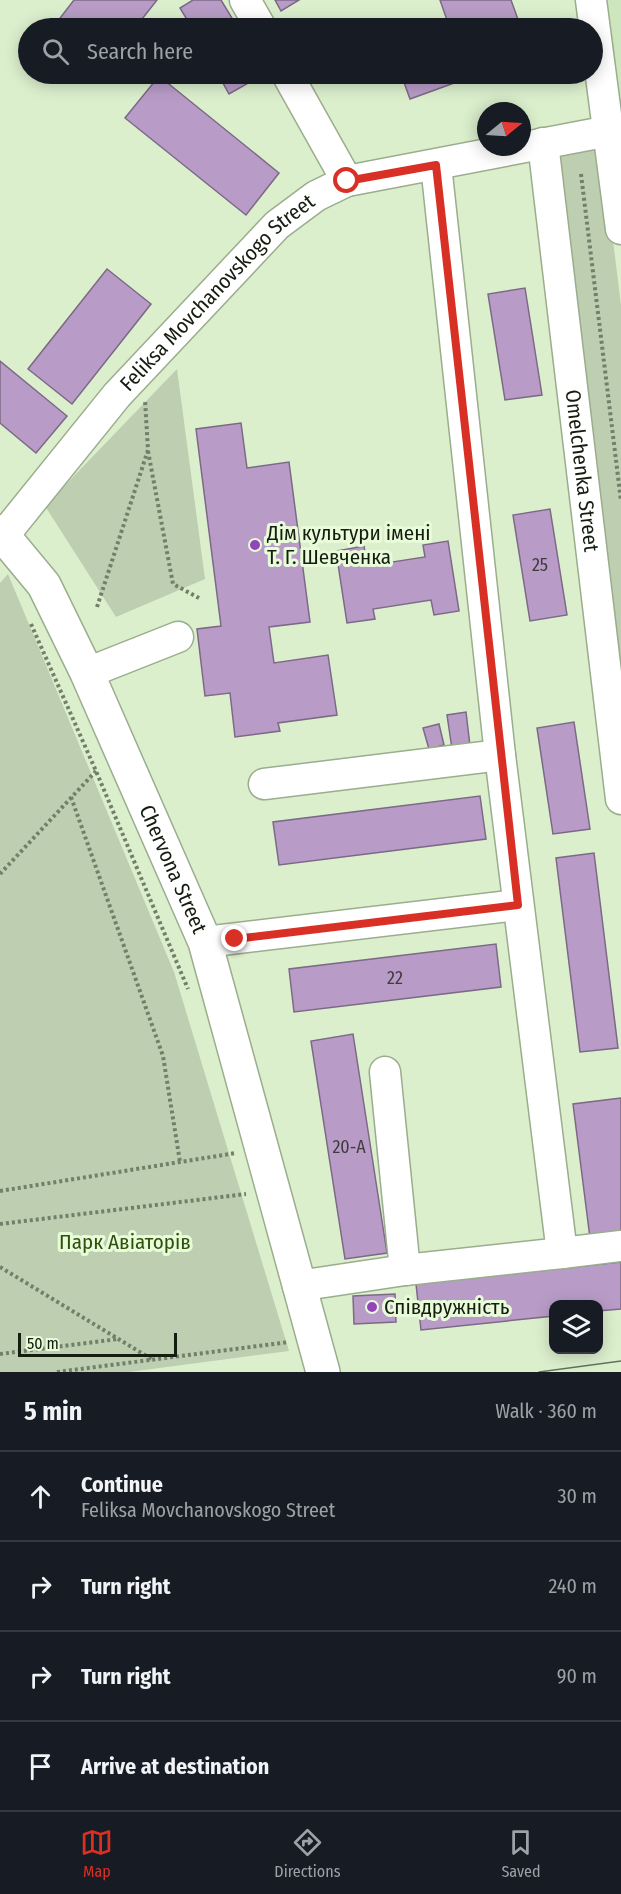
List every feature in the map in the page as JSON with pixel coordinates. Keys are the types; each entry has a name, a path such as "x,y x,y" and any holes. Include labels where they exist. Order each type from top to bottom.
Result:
{"main road":[{"name":"Chervona Street","path":"2,536 44,585 87,673 205,942 323,1372"}],"street":[{"path":"245,0 255,18"},
{"path":"591,0 593,18"},
{"path":"292,84 347,181"},
{"path":"603,84 621,229"},
{"name":"Feliksa Movchanovskogo Street","path":"2,536 117,395 269,234 316,196 347,181 609,130"},
{"name":"Omelchenka Street","path":"543,143 621,799"},
{"path":"436,165 500,755 562,1253"},
{"path":"87,673 178,637"},
{"path":"264,784 500,755"},
{"path":"205,942 518,905"},
{"path":"385,1072 405,1270"},
{"path":"298,1286 405,1270 621,1246"}],"path":[{"path":"581,174 621,501"},
{"path":"145,394 148,450 173,584 200,598"},
{"path":"98,607 148,450"},
{"path":"27,615 192,997"},
{"path":"0,874 96,771"},
{"path":"71,797 163,1056 180,1162"},
{"path":"0,1191 239,1153 236,1142"},
{"path":"0,1224 249,1193"},
{"path":"0,1267 153,1360"},
{"path":"57,1372 289,1342 286,1331"},
{"path":"0,1354 118,1339"}],"shaded area":[{"path":"599,0 621,0 621,175 603,18"}],"green space":[{"path":"601,143 621,305 621,726 553,152"},
{"path":"177,369 205,579 116,617 45,506"},
{"name":"Парк Авіаторів","path":"8,574 174,972 289,1351 129,1372 0,1372 0,583"}],"building":[{"path":"74,0 157,0 143,18 60,18"},
{"path":"193,0 221,0 232,18 186,18 180,8"},
{"path":"275,0 299,0 281,11"},
{"path":"440,0 511,0 517,18 446,18"},
{"path":"153,84 169,84 279,173 246,215 125,118"},
{"path":"224,84 246,84 229,94"},
{"path":"405,84 451,84 410,99"},
{"path":"107,269 151,304 72,404 28,369"},
{"path":"525,288 542,395 505,400 488,294"},
{"path":"0,361 67,416 36,453 0,423"},
{"name":"Дім культури імені Т. Г. Шевченка","path":"241,423 247,468 289,462 310,622 269,627 274,663 328,655 337,715 278,723 280,731 235,737 230,693 205,696 197,629 221,626 196,429"},
{"path":"550,509 567,615 530,621 513,515"},
{"path":"448,541 459,611 434,615 431,600 373,609 375,619 347,623 336,551 364,546 367,566 425,557 423,545"},
{"path":"466,712 470,746 452,749 447,715"},
{"path":"574,722 590,829 553,834 537,728"},
{"path":"439,724 444,745 429,749 423,728"},
{"path":"480,796 486,839 279,865 273,822"},
{"path":"594,853 618,1048 580,1052 556,858"},
{"path":"496,944 501,987 294,1012 289,969"},
{"path":"353,1034 387,1253 345,1259 311,1041"},
{"path":"621,1098 621,1234 590,1238 573,1104"},
{"path":"621,1262 621,1309 603,1311 603,1300 549,1300 549,1317 421,1330 416,1284"},
{"path":"395,1294 396,1322 354,1324 353,1296"}],"tram line":[{"path":"539,1372 621,1361"}],"place":[{"name":"Дім культури імені Т. Г. Шевченка","path":"255,545"},
{"name":"Співдружність","path":"372,1307"}],"route":[{"path":"235,939 518,905 436,165 347,181"}]}
